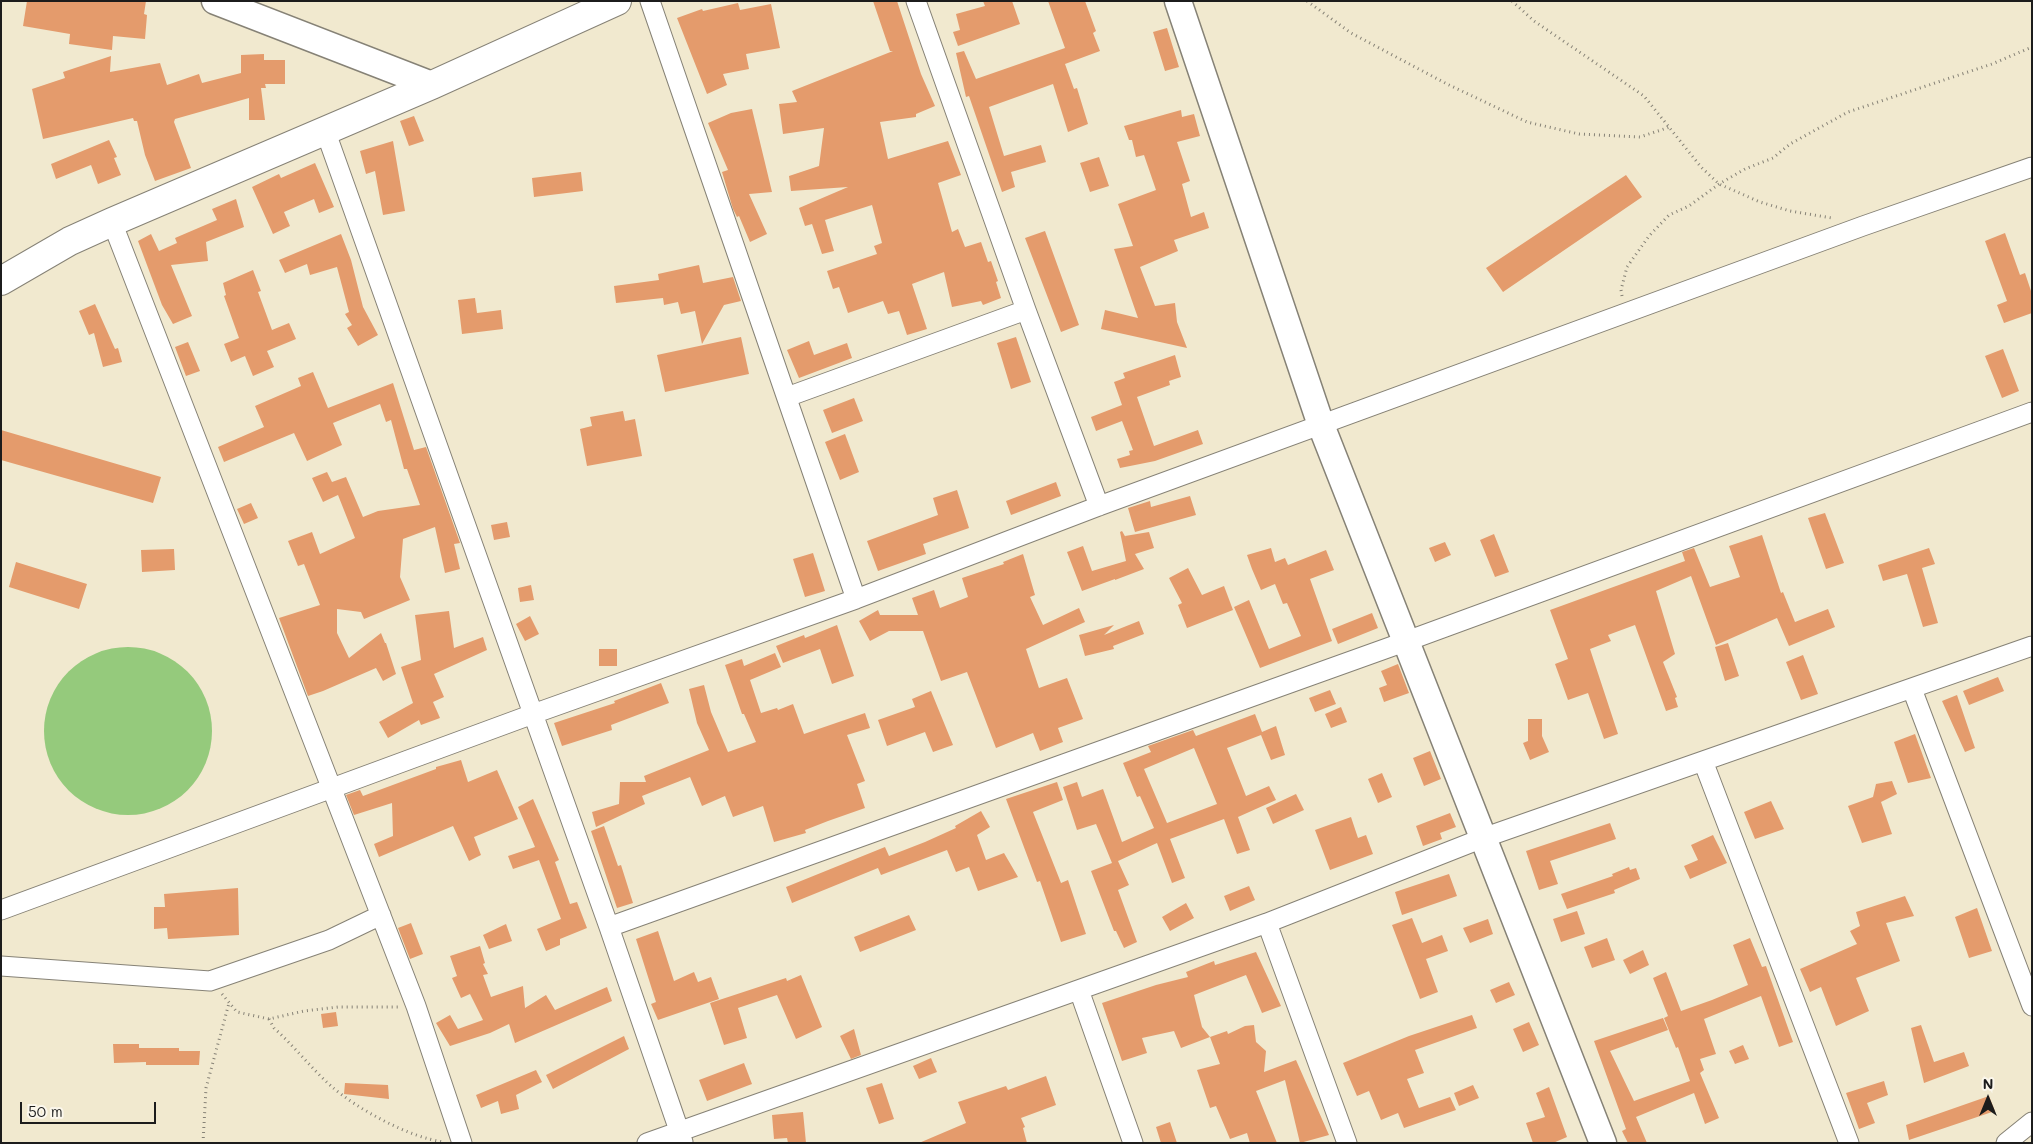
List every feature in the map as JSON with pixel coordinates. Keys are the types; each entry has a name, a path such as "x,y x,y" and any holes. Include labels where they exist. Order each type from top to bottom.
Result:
{"main road":[{"path":"1,280 70,241 112,222 432,85 618,1"}],"street":[{"path":"215,1 432,85"},
{"path":"650,1 856,599"},
{"path":"916,1 1026,310 1099,506"},
{"path":"1178,1 1321,425 1603,1143"},
{"path":"325,130 609,927 681,1137"},
{"path":"1,910 533,714 856,599 1099,506 1863,226 2032,167"},
{"path":"112,222 416,1006 462,1143"},
{"path":"787,397 1026,310"},
{"path":"609,927 1407,641 2032,412"},
{"path":"647,1143 681,1137 1079,990 1267,923 1483,838 2032,646"},
{"path":"1912,689 2032,1006"},
{"path":"1703,761 1849,1143"},
{"path":"1,966 210,980 328,940 380,915"},
{"path":"1267,923 1347,1143"},
{"path":"1079,990 1133,1143"},
{"path":"2006,1143 2032,1122"}],"path":[{"path":"1307,1 1351,33 1447,84 1527,122 1580,134 1640,137 1670,127"},
{"path":"1512,1 1534,21 1644,96 1701,167 1719,184 1760,202 1790,212 1831,218 1863,226"},
{"path":"1624,314 1621,290 1627,267 1649,236 1669,215 1689,206 1719,184 1745,169 1773,158 1790,144 1848,112 1992,64 2032,47"},
{"path":"210,980 237,1012 269,1019 304,1011 338,1007 416,1006"},
{"path":"203,1143 206,1088 229,1002"},
{"path":"269,1019 274,1028 331,1085 350,1101 396,1127 429,1140 451,1143"}],"green space":[{"path":"120,647 136,647 168,657 193,678 206,699 212,731 206,763 198,778 181,796 160,809 136,815 120,815 96,809 81,801 58,778 50,763 44,739 44,723 50,699 58,684 81,661 96,653"}],"building":[{"path":"27,1 146,1 144,14 147,15 145,39 113,36 112,50 69,44 70,34 23,26"},
{"path":"873,1 897,1 921,74 935,106 916,114 916,117 880,122 888,159 948,141 961,175 938,183 952,232 958,229 965,247 981,242 988,262 991,261 998,281 996,282 1001,298 983,305 981,301 952,307 944,272 912,284 927,329 907,335 899,311 888,314 883,301 848,313 839,287 833,289 827,271 877,254 874,246 882,243 872,205 825,220 834,251 822,254 812,224 805,226 799,208 848,187 791,191 789,176 819,166 824,128 783,134 779,104 797,102 792,91 893,51 890,51"},
{"path":"983,1 1012,1 1020,24 958,46 953,32 960,30 956,14 985,6"},
{"path":"1048,1 1085,1 1096,31 1093,33 1100,51 1065,64 1074,89 1077,88 1088,124 1068,132 1053,84 989,107 1004,156 1041,145 1046,162 1011,172 1015,187 1002,192 969,96 966,97 956,53 964,51 976,79 1065,48"},
{"path":"738,3 740,10 771,4 780,48 746,54 749,69 723,74 727,85 707,94 677,18 702,9 703,11"},
{"path":"1167,28 1179,67 1165,71 1153,32"},
{"path":"264,54 264,60 285,60 285,84 265,84 266,88 261,88 265,120 249,120 249,98 175,119 174,122 191,168 155,181 145,155 137,121 134,121 133,118 43,139 32,89 65,78 63,72 111,56 110,72 160,63 167,85 199,74 202,83 241,73 241,55"},
{"path":"752,109 772,192 749,194 767,234 750,242 739,216 737,217 733,209 722,172 728,170 708,123 731,113"},
{"path":"1181,110 1182,117 1194,114 1200,136 1177,142 1190,181 1182,184 1191,217 1204,212 1209,228 1174,240 1178,251 1140,267 1155,306 1175,303 1177,322 1187,348 1101,329 1105,310 1138,318 1114,249 1133,246 1118,204 1156,190 1144,155 1136,157 1132,140 1129,140 1124,126"},
{"path":"414,116 424,141 409,146 400,121"},
{"path":"109,140 117,157 114,158 121,175 98,184 91,165 56,179 51,164"},
{"path":"393,141 405,211 383,215 375,171 366,174 360,151"},
{"path":"1099,157 1109,186 1090,192 1080,163"},
{"path":"315,163 334,207 319,213 314,199 284,212 290,226 273,234 252,187 279,174 281,178"},
{"path":"581,172 583,191 534,197 532,178"},
{"path":"1626,175 1642,197 1503,292 1486,268"},
{"path":"236,199 244,227 206,242 208,261 171,265 192,316 173,324 162,305 138,241 151,234 159,251 177,243 175,238 217,220 212,209"},
{"path":"1045,231 1079,325 1061,332 1025,238"},
{"path":"2005,233 2020,275 2025,273 2032,294 2032,313 2004,323 1997,305 2007,301 1985,241"},
{"path":"341,234 351,260 363,307 378,335 358,346 347,328 352,325 345,314 349,312 337,267 310,275 307,264 285,273 279,260"},
{"path":"699,265 703,283 733,277 741,301 724,305 702,344 695,311 681,314 678,302 664,305 663,298 616,303 614,286 659,280 658,274"},
{"path":"253,270 261,291 258,292 272,330 289,323 296,339 267,351 274,367 253,376 245,356 231,362 224,344 239,338 224,296 226,295 223,283"},
{"path":"475,298 477,313 501,310 503,329 462,334 458,300"},
{"path":"95,304 115,349 118,348 122,362 103,367 94,333 89,335 79,311"},
{"path":"741,337 749,374 665,392 657,355"},
{"path":"1016,337 1031,382 1011,389 997,343"},
{"path":"809,341 814,355 847,343 852,358 799,378 787,350"},
{"path":"188,342 200,371 186,376 175,347"},
{"path":"2003,349 2019,391 2002,398 1985,356"},
{"path":"1175,355 1181,377 1169,381 1170,385 1137,397 1154,446 1198,430 1203,444 1155,461 1120,468 1117,459 1130,455 1129,451 1133,450 1122,421 1096,431 1091,417 1122,405 1114,382 1125,378 1123,373"},
{"path":"313,372 328,408 393,383 414,450 426,447 460,543 454,544 460,569 445,573 435,527 403,539 400,577 410,600 364,619 361,612 337,609 337,633 349,658 381,633 396,674 383,681 376,668 308,696 279,618 320,605 304,564 298,566 288,541 312,532 320,554 355,538 338,495 323,502 312,478 327,472 332,482 346,477 363,517 378,511 420,505 407,469 404,469 391,420 386,422 380,404 333,423 342,445 307,461 294,433 224,462 218,447 264,427 255,406 301,386 298,378"},
{"path":"854,398 863,421 832,433 823,410"},
{"path":"623,411 625,421 635,419 642,456 587,466 580,429 592,426 590,417"},
{"path":"1,430 161,477 153,503 1,460"},
{"path":"845,434 859,472 840,480 825,442"},
{"path":"1056,482 1061,496 1011,515 1006,501"},
{"path":"957,490 969,528 923,544 926,554 878,571 867,541 938,515 933,498"},
{"path":"1190,496 1196,515 1135,532 1128,508 1150,501 1151,507"},
{"path":"251,503 258,518 244,524 237,509"},
{"path":"1825,513 1844,563 1826,569 1808,518"},
{"path":"507,522 510,537 494,540 491,525"},
{"path":"1122,531 1126,538 1125,536 1149,532 1154,548 1135,554 1144,569 1082,591 1067,552 1083,546 1092,571 1126,561 1120,532"},
{"path":"1494,534 1509,572 1495,577 1480,540"},
{"path":"1762,535 1781,593 1783,592 1795,622 1828,609 1835,627 1789,646 1777,618 1716,645 1691,576 1656,591 1675,654 1663,662 1677,697 1675,698 1678,707 1666,711 1635,625 1608,635 1611,641 1590,649 1618,734 1604,739 1588,693 1568,700 1555,664 1568,659 1550,610 1685,561 1682,552 1694,548 1710,587 1740,577 1729,546"},
{"path":"1445,542 1451,555 1435,562 1429,548"},
{"path":"1271,548 1275,562 1285,558 1288,565 1326,550 1334,570 1310,579 1332,641 1260,668 1234,607 1249,600 1269,649 1301,636 1287,603 1283,604 1275,584 1261,590 1247,555"},
{"path":"1929,548 1935,564 1922,568 1938,623 1923,627 1907,574 1883,581 1878,565"},
{"path":"174,549 175,570 142,572 141,550"},
{"path":"813,553 825,591 805,597 793,559"},
{"path":"1023,554 1035,595 1030,597 1043,625 1079,608 1085,622 1026,649 1039,688 1067,678 1083,719 1058,728 1063,742 1040,751 1033,733 996,748 967,672 941,681 923,631 889,631 870,641 859,621 878,610 880,615 918,615 912,598 934,590 940,608 968,597 962,578 1004,564 1003,562"},
{"path":"16,562 87,584 79,609 9,587"},
{"path":"1188,568 1202,595 1224,586 1233,610 1187,628 1178,605 1182,603 1169,578"},
{"path":"531,585 534,600 520,602 518,588"},
{"path":"449,611 454,648 483,637 487,650 434,674 444,697 433,702 440,718 421,725 419,720 388,738 379,722 413,703 401,667 421,660 415,615"},
{"path":"1372,613 1378,628 1338,644 1332,629"},
{"path":"530,616 539,634 525,641 516,624"},
{"path":"1139,621 1144,634 1113,646 1114,649 1085,656 1079,635 1114,625 1104,635"},
{"path":"837,625 854,676 832,684 820,649 783,663 776,646 804,635 805,638"},
{"path":"1728,643 1739,676 1725,681 1715,647"},
{"path":"599,649 617,649 617,666 599,666"},
{"path":"775,653 781,667 750,680 761,713 777,708 778,710 793,704 804,734 865,713 870,728 847,735 865,781 857,784 865,808 805,830 806,833 774,842 763,806 733,817 725,796 702,806 690,777 642,796 645,804 596,827 592,812 619,804 620,782 646,782 644,776 709,750 697,723 689,689 704,685 711,712 728,752 756,742 744,714 742,714 725,665 742,659 744,666"},
{"path":"1803,655 1818,694 1801,700 1786,662"},
{"path":"1398,664 1409,693 1384,702 1379,688 1387,685 1381,671"},
{"path":"1998,677 2004,691 1969,705 1963,691"},
{"path":"661,683 669,703 611,725 612,730 562,746 554,723 615,703 614,701"},
{"path":"1330,690 1336,704 1315,712 1309,698"},
{"path":"931,691 953,745 933,752 925,732 887,746 878,720 915,707 912,699"},
{"path":"1957,695 1975,748 1965,752 1942,701"},
{"path":"1341,707 1347,722 1331,728 1325,714"},
{"path":"1255,714 1262,732 1276,726 1285,755 1271,760 1261,735 1227,748 1246,796 1269,786 1276,800 1238,817 1250,850 1237,854 1224,819 1170,839 1185,878 1172,883 1157,843 1118,861 1129,885 1118,890 1137,942 1124,948 1116,931 1114,931 1091,871 1112,863 1096,824 1077,830 1063,787 1077,782 1082,797 1103,789 1122,842 1154,828 1140,796 1137,797 1123,763 1151,752 1148,746 1193,730 1196,736","holes":["1194,748 1217,804 1167,823 1144,769"]},
{"path":"1528,719 1542,719 1542,736 1549,752 1530,760 1523,743 1528,741"},
{"path":"1915,734 1931,778 1908,783 1894,742"},
{"path":"1430,751 1441,779 1424,786 1413,758"},
{"path":"461,760 468,782 497,770 518,819 474,837 481,855 469,861 453,826 379,857 374,844 393,836 392,803 354,815 346,795 360,790 363,796 436,769 436,767"},
{"path":"1382,773 1392,797 1378,803 1368,779"},
{"path":"1892,781 1897,794 1881,802 1892,834 1862,843 1848,806 1873,797 1876,784"},
{"path":"1057,782 1063,800 1033,812 1061,883 1068,880 1086,934 1061,942 1040,881 1037,882 1006,799"},
{"path":"1296,794 1304,810 1273,824 1266,808"},
{"path":"533,799 559,860 555,862 570,904 577,902 587,928 560,939 560,945 546,951 537,929 561,919 539,860 513,869 508,856 535,847 518,807"},
{"path":"1771,801 1784,829 1755,839 1744,812"},
{"path":"981,811 990,827 977,835 986,860 1004,853 1018,877 978,891 969,867 956,872 947,850 881,875 878,868 792,903 786,887 885,847 889,856 925,842 956,828 955,826"},
{"path":"1450,813 1456,827 1440,833 1442,839 1423,846 1416,826"},
{"path":"1351,817 1358,838 1366,835 1373,854 1330,870 1315,830"},
{"path":"1610,823 1616,839 1550,861 1558,884 1539,890 1526,851"},
{"path":"604,826 618,866 621,865 633,903 617,908 591,831"},
{"path":"1713,835 1727,863 1690,879 1684,866 1698,860 1691,845"},
{"path":"1629,867 1630,870 1636,868 1640,879 1614,890 1615,893 1567,909 1561,894 1613,876 1612,874"},
{"path":"1449,874 1457,896 1402,915 1395,892"},
{"path":"1249,886 1255,900 1230,911 1224,896"},
{"path":"238,888 239,935 168,939 167,928 154,929 154,907 165,907 164,894"},
{"path":"1905,896 1914,916 1886,923 1900,961 1856,978 1869,1011 1836,1026 1821,987 1810,992 1800,969 1857,944 1850,931 1860,926 1856,912"},
{"path":"1186,903 1194,918 1170,931 1162,917"},
{"path":"1977,908 1992,951 1969,958 1955,917"},
{"path":"1577,911 1585,934 1561,942 1553,919"},
{"path":"909,915 916,930 860,952 854,937"},
{"path":"1412,918 1422,943 1442,935 1448,951 1426,959 1438,992 1420,999 1392,925"},
{"path":"1488,919 1493,934 1470,943 1463,928"},
{"path":"411,923 423,954 410,959 398,928"},
{"path":"506,924 512,941 489,949 483,935"},
{"path":"658,931 674,981 694,972 698,982 711,977 719,999 658,1020 651,1004 656,1002 636,939"},
{"path":"1607,938 1615,960 1592,968 1584,947"},
{"path":"1750,938 1762,967 1766,966 1793,1042 1779,1047 1761,996 1704,1019 1716,1054 1700,1059 1704,1070 1700,1073 1719,1118 1705,1124 1694,1093 1636,1117 1647,1143 1628,1143 1622,1131 1626,1129 1594,1041 1663,1018 1668,1030 1610,1051 1634,1101 1690,1081 1678,1047 1676,1048 1664,1018 1668,1016 1653,978 1666,972 1681,1011 1712,1000 1748,985 1733,945"},
{"path":"480,946 485,963 483,964 488,974 483,975 491,997 523,986 525,1008 546,995 555,1010 607,987 612,1001 515,1043 509,1024 490,1033 450,1046 436,1023 450,1015 458,1029 483,1020 470,994 461,998 452,978 457,976 450,956"},
{"path":"1643,950 1649,965 1630,974 1623,960"},
{"path":"1256,952 1281,1006 1262,1013 1246,975 1194,995 1202,1027 1210,1037 1181,1048 1174,1031 1142,1038 1147,1053 1122,1061 1102,1003 1156,985 1188,977 1186,972 1214,961 1215,965"},
{"path":"801,975 822,1027 796,1039 777,995 738,1008 747,1038 724,1045 710,1003 786,978 787,981"},
{"path":"1509,982 1515,995 1496,1003 1490,990"},
{"path":"336,1012 338,1026 323,1028 321,1014"},
{"path":"1472,1015 1477,1028 1415,1050 1424,1073 1407,1079 1419,1108 1450,1097 1456,1110 1404,1128 1398,1113 1381,1120 1369,1091 1357,1096 1343,1063 1409,1036"},
{"path":"1529,1022 1539,1045 1523,1052 1513,1029"},
{"path":"1254,1025 1256,1042 1266,1051 1264,1072 1296,1060 1329,1135 1300,1143 1285,1080 1256,1091 1277,1143 1250,1143 1247,1133 1230,1139 1216,1106 1210,1108 1197,1070 1220,1064 1210,1037 1227,1031 1228,1034 1245,1026"},
{"path":"1921,1025 1934,1062 1964,1052 1969,1066 1924,1083 1911,1028"},
{"path":"854,1029 861,1055 851,1059 840,1036"},
{"path":"624,1036 629,1049 553,1089 546,1075"},
{"path":"113,1044 139,1044 139,1048 179,1048 179,1051 200,1051 199,1065 146,1065 146,1062 114,1063"},
{"path":"1743,1045 1749,1059 1735,1064 1729,1051"},
{"path":"931,1058 937,1072 919,1079 913,1066"},
{"path":"744,1063 752,1084 707,1101 699,1080"},
{"path":"536,1070 542,1082 516,1095 519,1109 501,1114 498,1101 481,1108 476,1095"},
{"path":"1046,1076 1056,1105 1021,1118 1025,1127 1023,1128 1027,1143 919,1143 966,1123 958,1102 1006,1086 1008,1090"},
{"path":"1884,1081 1888,1095 1867,1103 1875,1123 1859,1129 1846,1093"},
{"path":"345,1083 388,1085 389,1099 344,1094"},
{"path":"882,1083 894,1119 879,1124 866,1088"},
{"path":"1473,1085 1479,1098 1459,1106 1454,1093"},
{"path":"1549,1087 1567,1137 1553,1143 1533,1143 1526,1123 1545,1117 1536,1093"},
{"path":"1989,1096 1995,1111 1909,1140 1906,1125"},
{"path":"803,1112 806,1143 788,1143 787,1138 774,1139 772,1115"},
{"path":"1170,1122 1177,1143 1161,1143 1156,1127"}]}
